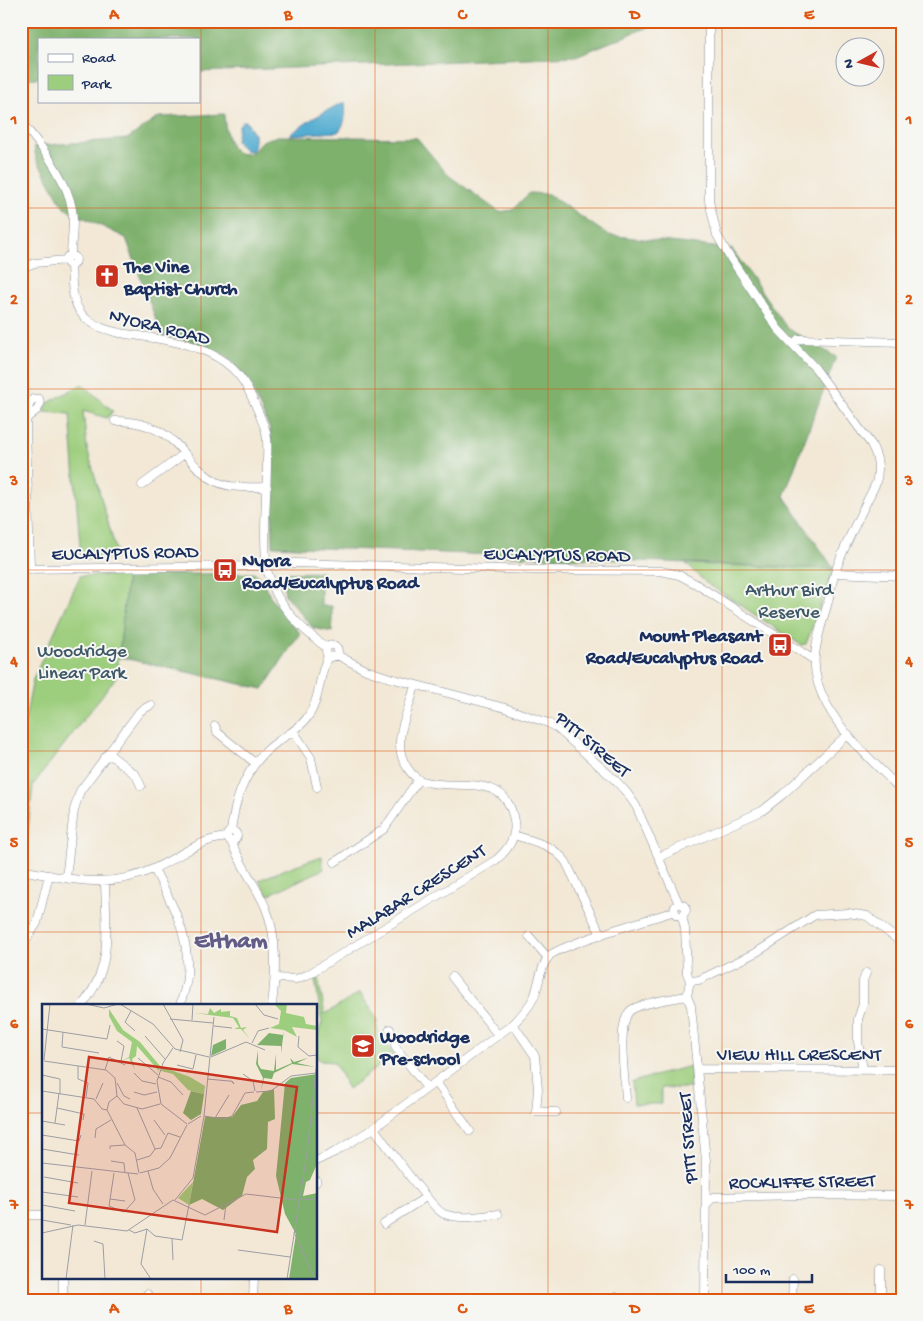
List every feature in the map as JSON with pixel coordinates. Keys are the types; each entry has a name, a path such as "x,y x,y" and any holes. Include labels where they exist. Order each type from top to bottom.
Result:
{"street":[{"path":"709,21 709,201 717,235 778,329 815,368 866,436 876,453 878,464 876,483 835,573 816,640 814,660 816,676 826,703 848,734 902,791"},
{"name":"NYORA ROAD","path":"21,122 50,159 69,197 73,210 69,260 74,294 81,314 94,324 113,331 190,346 220,358 237,374 248,391 266,432 266,558"},
{"path":"21,268 35,263 69,260"},
{"path":"793,345 798,339 899,342 902,349"},
{"path":"27,418 30,568"},
{"path":"115,421 131,421 149,426 174,442 204,474 219,483 236,486 267,487"},
{"path":"142,485 184,454"},
{"path":"266,558 272,559 275,565 273,570 268,573 263,572 259,566 261,560 266,558"},
{"name":"EUCALYPTUS ROAD","path":"275,565 294,563 532,570 661,571 679,575 696,584 814,660"},
{"name":"EUCALYPTUS ROAD","path":"21,569 259,566"},
{"path":"268,573 277,598 306,632 327,652 333,658 337,655 338,650 336,646 331,645 327,652 313,708 294,732 278,741 256,763 241,790 233,814 232,836 241,863 265,906 270,922 274,946 275,978 272,1004"},
{"path":"835,573 902,576"},
{"name":"PITT STREET","path":"337,655 366,670 515,711 548,723 558,729 627,793 636,806 659,857 684,929 687,973 690,981 687,996 691,1006 706,1161 705,1300"},
{"path":"414,684 400,738 400,748 405,764 418,780 434,784 476,784 490,788 506,801 512,811 515,822 514,835 547,845 554,849 566,862 601,935"},
{"path":"66,878 76,800 80,791 140,711 151,704"},
{"path":"215,726 217,732 256,763"},
{"path":"294,732 311,758 317,786"},
{"path":"659,857 762,811 848,734"},
{"path":"109,754 136,775 141,786"},
{"path":"335,862 384,829 418,780"},
{"name":"MALABAR CRESCENT","path":"275,978 296,979 307,976 496,860 503,854 514,835"},
{"path":"21,870 66,878 105,882 130,878 154,869 204,842 232,836"},
{"path":"154,869 174,907 182,926 187,947 188,976 180,1004"},
{"path":"21,948 36,923 49,875"},
{"path":"83,1004 98,982 106,958 105,882"},
{"path":"318,1161 374,1128 512,1024 526,1011 534,997 548,958 559,950 678,910"},
{"path":"690,981 700,980 757,952 815,915 848,912 868,916 902,943"},
{"path":"529,936 548,958"},
{"path":"863,1069 858,1042 858,1019 863,1004 863,981 866,973"},
{"path":"452,976 498,1035"},
{"path":"626,1098 622,1029 626,1016 636,1008 687,996"},
{"path":"512,1024 535,1056 538,1089 536,1112 556,1112"},
{"path":"390,1029 396,1048 427,1088"},
{"name":"VIEW HILL CRESCENT","path":"697,1069 902,1070"},
{"path":"436,1082 470,1131"},
{"path":"374,1128 426,1197 442,1214 475,1217 498,1214"},
{"name":"ROCKLIFFE STREET","path":"706,1205 713,1197 806,1195 902,1196"},
{"path":"384,1224 426,1197"},
{"path":"21,1215 42,1215"},
{"path":"880,1300 881,1270"},
{"path":"63,1278 63,1300"},
{"path":"253,1300 254,1278"},
{"path":"792,1300 793,1278"}],"green space":[{"path":"21,21 663,21 576,56 200,72 200,38 38,38 38,78 21,79"},
{"path":"224,114 229,142 238,152 244,154 255,150 266,139 278,136 417,138 448,175 499,212 512,210 529,193 548,194 608,235 732,249 787,328 836,357 784,496 834,569 273,546 270,429 251,388 240,370 223,355 194,342 162,336 126,238 64,208 36,158 34,146 127,139 159,117"},
{"path":"82,384 113,411 107,418 83,411 87,448 118,558 81,559 70,414 43,412 48,403"},
{"name":"Arthur Bird Reserve","path":"686,564 834,569 806,644 801,645 705,582"},
{"path":"321,572 321,606 332,606 332,632 313,628 285,595 282,573"},
{"path":"255,573 260,577 273,601 300,633 263,689 119,657 127,575"},
{"name":"Woodridge Linear Park","path":"127,575 117,676 33,785 24,865 21,864 21,741 33,679 80,576"},
{"path":"322,856 324,869 268,895 259,880 293,866"},
{"path":"318,978 325,1014 360,993 378,1020 379,1034 394,1055 348,1089 334,1062 321,1061 318,1059 318,1033 322,1023 315,979"},
{"path":"690,1066 692,1088 661,1088 661,1104 634,1104 632,1082"}],"water":[{"path":"341,103 345,103 345,114 343,126 338,132 289,135 312,119"},
{"path":"246,121 254,134 254,148 252,151 244,150 236,141 239,125"}],"place":[{"name":"The Vine Baptist Church","path":"107,276"},
{"name":"Nyora Road/Eucalyptus Road","path":"225,570"},
{"name":"Mount Pleasant Road/Eucalyptus Road","path":"780,645"},
{"name":"Woodridge Pre-school","path":"363,1046"}],"district":[{"name":"Eltham","path":"231,939"}]}
